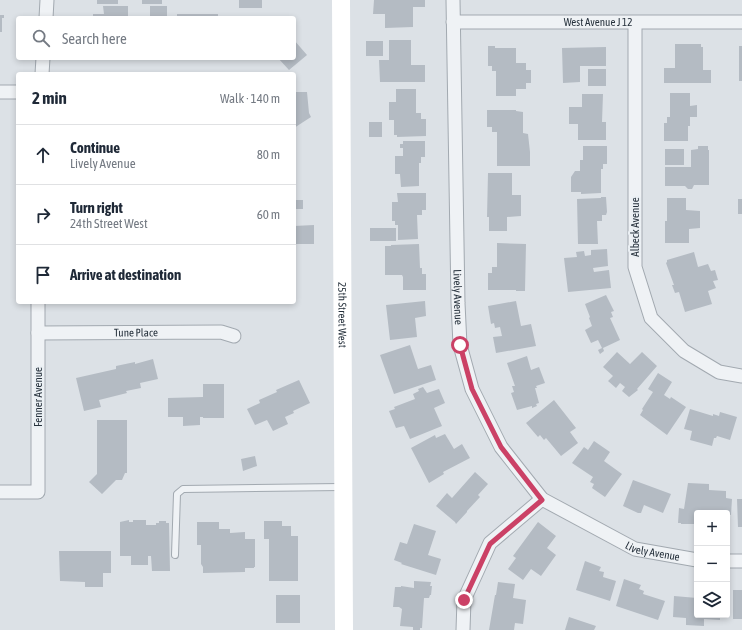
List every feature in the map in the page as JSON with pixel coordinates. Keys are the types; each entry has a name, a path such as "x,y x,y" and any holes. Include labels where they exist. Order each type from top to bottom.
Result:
{"street":[{"path":"46,16 47,0"},
{"name":"25th Street West","path":"341,0 344,630"},
{"name":"Lively Avenue","path":"453,0 457,295 460,345 472,389 501,447 542,500 635,549 694,559"},
{"name":"West Avenue J 12","path":"453,22 742,22"},
{"name":"Albeck Avenue","path":"635,23 635,267 651,318 684,351 719,372 742,376"},
{"path":"42,72 43,60"},
{"path":"0,92 16,92"},
{"name":"Fenner Avenue","path":"0,492 38,492 38,304"},
{"name":"Tune Place","path":"38,333 220,332 234,336"},
{"path":"463,630 464,600 490,544 542,500"},
{"path":"730,561 742,561"}],"lane":[{"path":"175,555 177,494 183,489 343,487"}],"building":[{"path":"97,0 118,0 118,4 97,4"},
{"path":"142,0 162,0 162,4 142,4"},
{"path":"239,0 262,0 262,8 239,8"},
{"path":"374,0 425,0 425,7 413,7 413,27 385,28 385,14 373,14"},
{"path":"103,6 128,6 128,16 93,16 93,14 104,14"},
{"path":"150,6 167,6 167,16 150,16"},
{"path":"177,14 218,14 218,16 177,16"},
{"path":"0,15 4,15 4,18 2,18 2,32 0,32"},
{"path":"389,40 411,40 411,65 425,65 425,82 380,82 379,60 389,60"},
{"path":"366,41 383,41 383,56 366,56"},
{"path":"296,42 307,55 289,70 280,60 296,60"},
{"path":"675,44 701,44 701,47 703,47 703,70 711,70 711,83 664,83 664,68 675,68"},
{"path":"488,46 495,46 495,48 516,48 516,63 526,63 526,70 531,70 531,83 526,83 526,89 516,89 516,96 496,96 496,71 492,71 492,66 488,66"},
{"path":"739,46 742,46 742,81 739,81"},
{"path":"606,47 606,66 580,66 580,82 563,83 562,48"},
{"path":"588,69 606,69 606,86 588,86"},
{"path":"396,89 416,89 416,113 421,113 421,119 426,119 426,136 397,137 397,135 394,135 394,120 389,120 389,102 396,102"},
{"path":"296,92 307,92 309,113 311,117 296,127"},
{"path":"670,93 690,93 690,106 697,105 697,117 690,117 690,126 688,126 688,141 664,141 664,123 667,123 667,117 670,117"},
{"path":"582,94 603,94 602,122 606,122 606,140 578,140 578,124 569,124 569,107 582,107"},
{"path":"487,110 516,110 523,112 523,133 528,134 530,166 497,166 497,132 492,132 492,127 487,127"},
{"path":"369,122 382,122 382,137 369,137"},
{"path":"403,141 425,141 425,157 421,157 421,163 419,163 419,186 401,187 400,174 395,174 395,156 403,156 403,148 400,148 400,144 403,144"},
{"path":"583,146 607,146 607,164 603,164 603,169 601,169 601,193 581,194 581,192 571,192 571,177 575,171 580,171 580,160 583,160"},
{"path":"698,146 708,146 709,185 694,185 692,189 688,189 685,186 665,186 665,167 691,167 691,150 698,149"},
{"path":"665,149 684,149 684,165 665,165"},
{"path":"488,173 512,173 512,195 521,195 521,216 507,217 507,231 489,231 489,217 487,217"},
{"path":"397,193 426,193 426,210 422,210 422,215 417,215 418,239 398,240 398,225 395,225 395,221 392,221 392,202 398,202"},
{"path":"606,197 607,212 606,215 602,215 602,221 597,221 598,244 578,244 577,199"},
{"path":"667,198 686,198 686,210 700,211 700,228 689,229 689,243 665,243"},
{"path":"738,199 742,199 742,214 738,214"},
{"path":"296,200 303,200 303,209 296,209"},
{"path":"314,225 314,244 296,244 296,226"},
{"path":"370,228 396,228 396,241 370,241"},
{"path":"497,243 526,244 525,291 488,290 488,273 492,273 492,267 497,267"},
{"path":"419,244 420,268 422,268 422,274 426,274 426,290 403,290 402,275 385,275 385,246"},
{"path":"607,249 608,266 593,268 594,272 609,270 611,288 568,292 564,258 577,257 576,252 584,251 585,256 591,255 591,250"},
{"path":"694,252 698,267 708,264 711,271 715,270 718,280 713,281 716,288 708,291 712,304 685,312 679,292 675,293 672,285 674,285 666,263 667,260"},
{"path":"606,295 614,311 611,312 613,317 610,318 620,340 603,348 604,351 600,354 598,350 602,348 598,340 591,343 585,330 592,326 585,304"},
{"path":"425,301 426,316 415,318 417,337 390,340 386,305"},
{"path":"516,301 521,326 531,324 536,346 496,353 493,337 502,336 500,327 495,328 494,323 491,324 488,306"},
{"path":"410,345 418,369 431,365 436,380 394,394 380,355"},
{"path":"617,352 630,364 642,352 657,366 637,389 638,390 629,397 622,391 625,387 620,383 616,388 608,381 613,376 603,367"},
{"path":"527,356 531,370 539,367 545,383 536,386 537,388 535,388 539,403 536,404 537,406 517,410 511,393 514,392 512,386 515,386 507,363"},
{"path":"153,359 158,379 140,383 141,388 126,391 127,393 99,400 101,407 84,411 76,378 116,369 116,366 135,362 135,364"},
{"path":"658,373 672,382 664,395 670,399 671,397 686,407 667,435 640,415 643,410 642,409 653,392 648,389"},
{"path":"299,380 310,403 293,411 294,413 285,417 288,424 273,431 267,420 255,425 247,409 260,403 259,400 277,392 276,390"},
{"path":"203,384 224,384 224,418 200,417 200,425 183,426 183,417 168,417 168,398 203,397"},
{"path":"423,387 427,393 439,389 445,403 434,408 442,426 410,439 404,426 396,428 389,411 395,409 394,407 415,399 413,394 419,391 418,389"},
{"path":"554,400 576,428 570,432 578,443 561,456 546,438 544,440 540,435 538,437 526,423"},
{"path":"690,409 713,416 713,414 719,416 720,412 737,417 730,440 717,436 714,438 712,446 690,440 692,431 684,429"},
{"path":"97,420 127,420 127,473 125,473 122,480 116,480 102,494 89,482 97,474"},
{"path":"445,434 454,449 462,444 470,458 443,472 444,474 429,483 411,448 435,435 436,438"},
{"path":"594,441 610,452 604,461 622,474 605,497 592,488 594,484 590,482 593,477 572,463 584,447 588,450"},
{"path":"255,456 257,466 243,471 241,459"},
{"path":"475,472 488,484 478,495 480,497 456,524 436,506 447,493 452,498"},
{"path":"633,480 671,494 663,513 644,505 641,513 623,506"},
{"path":"688,483 709,484 709,490 726,491 726,498 732,499 731,515 730,510 694,510 694,524 678,523 679,508 684,509"},
{"path":"737,499 742,499 742,527 738,527"},
{"path":"129,520 129,522 133,522 133,520 146,520 146,525 156,525 159,521 166,521 166,523 169,523 170,571 152,571 151,556 148,556 148,565 131,565 131,556 120,556 120,522"},
{"path":"264,521 282,521 282,526 291,526 291,536 298,536 298,581 269,581 269,539 264,539"},
{"path":"197,522 219,522 219,529 230,529 230,533 245,532 245,539 255,539 255,567 245,568 245,572 203,573 203,567 201,564 201,545 197,545"},
{"path":"538,522 556,536 547,548 556,555 541,576 531,569 523,580 508,569 516,558 513,556"},
{"path":"414,524 436,531 428,555 441,559 436,575 401,564 402,563 394,560 400,542 407,544"},
{"path":"59,551 111,551 111,573 103,573 103,587 85,587 85,582 60,581"},
{"path":"585,561 601,567 599,571 604,572 603,577 616,581 610,601 576,590"},
{"path":"624,579 641,585 639,589 644,591 643,594 665,601 658,620 616,606"},
{"path":"414,581 431,582 430,586 432,586 431,595 429,598 424,598 422,628 420,628 420,630 413,630 413,627 400,626 402,609 399,607 393,607 395,587 401,586 414,588"},
{"path":"498,582 515,584 513,598 526,600 523,624 515,623 514,630 489,630"},
{"path":"733,590 742,590 742,619 733,619"},
{"path":"276,595 300,595 300,623 276,623"},
{"path":"674,596 694,598 694,618 720,618 720,620 704,619 704,626 686,625 686,618 673,617"},
{"path":"569,617 596,626 594,630 565,630"}],"route":[{"path":"460,345 472,389 501,447 542,500 490,544 464,600"}]}
